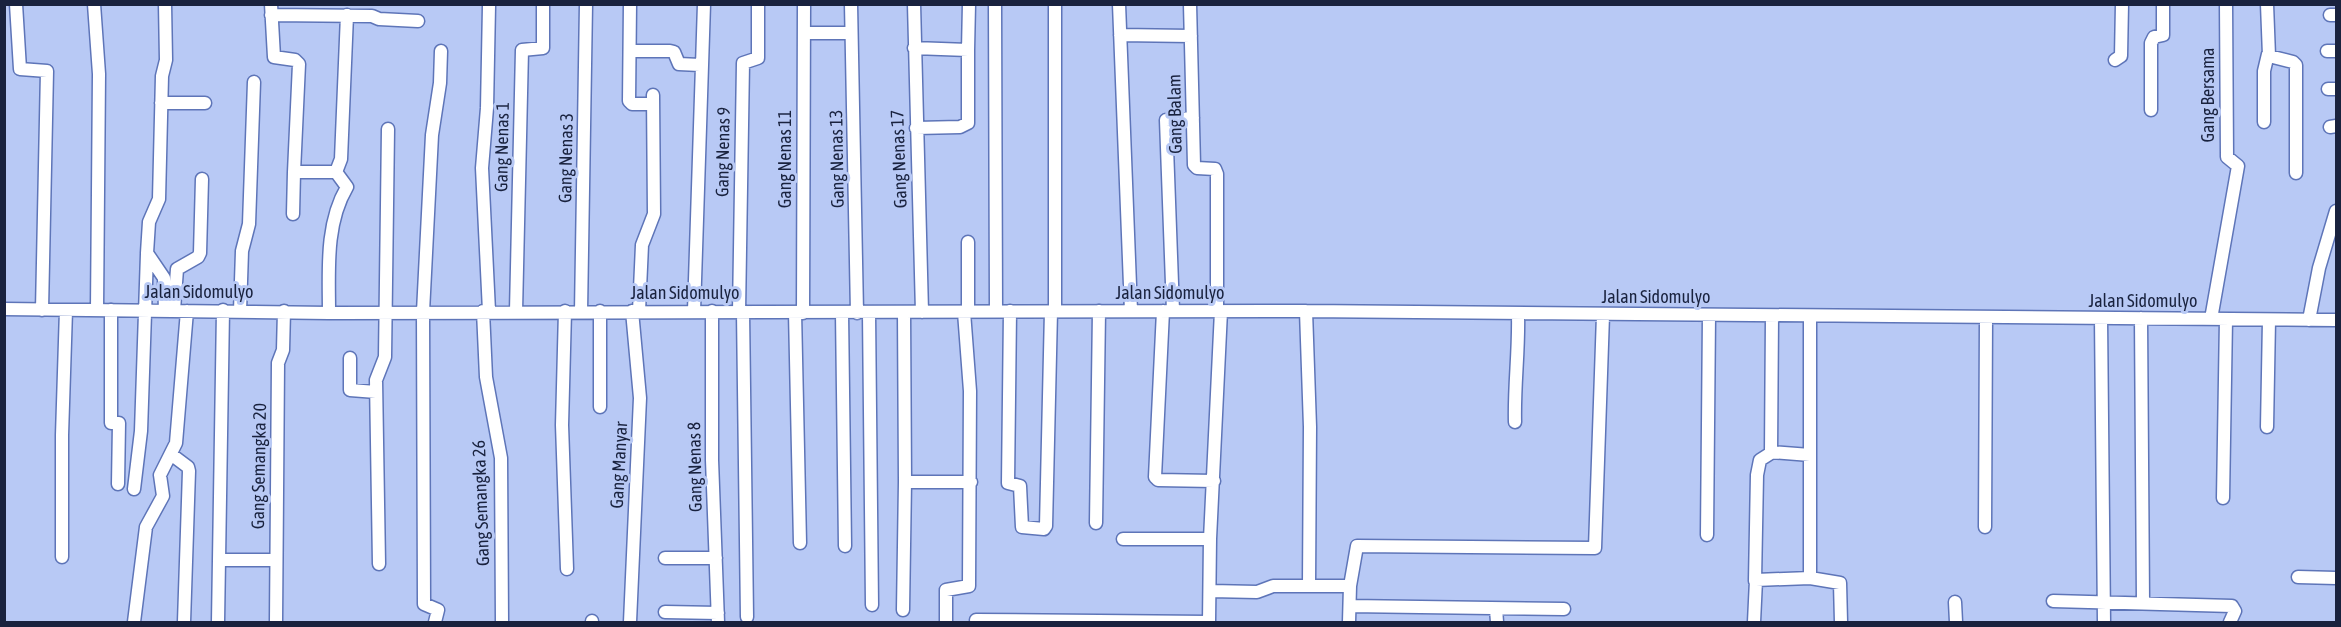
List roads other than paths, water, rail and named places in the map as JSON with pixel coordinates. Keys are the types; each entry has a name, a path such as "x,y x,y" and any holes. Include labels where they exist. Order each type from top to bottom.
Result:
{"street":[{"path":"16,4 20,69 47,71 42,310"},
{"path":"94,4 99,74 97,310"},
{"path":"134,489 141,431 149,222 159,202 162,76 166,60 165,4"},
{"name":"Gang Nenas 1","path":"516,311 522,50 543,48 543,4"},
{"name":"Gang Nenas 3","path":"581,312 586,4"},
{"path":"630,4 630,51 670,51 674,52 679,64 700,65"},
{"path":"694,311 700,65 704,4"},
{"name":"Gang Nenas 9","path":"741,312 743,63 758,58 758,4"},
{"name":"Gang Nenas 11","path":"800,543 799,312 804,4"},
{"name":"Gang Nenas 13","path":"851,4 872,605"},
{"name":"Gang Nenas 17","path":"914,4 922,312"},
{"path":"916,128 960,127 968,123 969,4"},
{"path":"995,4 996,311"},
{"path":"1010,311 1008,483 1020,486 1022,527 1045,528 1053,311 1054,4"},
{"path":"1119,4 1131,311"},
{"name":"Gang Balam","path":"1190,4 1195,167 1215,169 1217,174 1219,311"},
{"path":"2115,60 2121,56 2122,4"},
{"path":"2151,110 2151,43 2154,37 2163,35 2163,4"},
{"name":"Gang Bersama","path":"2211,319 2238,166 2226,157 2226,4"},
{"path":"2264,122 2264,71 2268,54 2267,4"},
{"name":"Gang Semangka 26","path":"489,6 487,108 482,168 486,311 484,361 501,458 502,622"},
{"path":"293,214 298,64 295,60 274,57 271,10 418,21"},
{"path":"329,313 329,260 335,210 342,180 347,15"},
{"path":"804,33 851,33"},
{"path":"1120,35 1191,36"},
{"path":"915,48 968,50"},
{"path":"435,622 438,610 425,605 423,312 432,135 440,83 441,51"},
{"name":"Gang Manyar","path":"630,51 629,101 632,104 653,99 654,214 642,245 636,311 640,398 630,622"},
{"path":"2268,54 2271,58 2293,62 2296,65 2296,173"},
{"path":"245,310 242,252 249,224 254,82"},
{"path":"161,104 205,104"},
{"path":"1193,118 1166,120 1168,311 1155,477 1158,480 1214,481"},
{"path":"379,564 376,379 385,357 388,129"},
{"path":"294,172 342,180"},
{"path":"134,622 146,527 163,496 160,475 176,444 177,268 198,257 200,253 202,179"},
{"path":"2309,320 2319,268 2337,211"},
{"path":"946,622 946,590 969,586 971,482 966,312 968,242"},
{"path":"147,254 164,279 175,310"},
{"name":"Jalan Sidomulyo","path":"4,309 285,310 329,313 1306,311 1518,315 2337,320"},
{"path":"62,557 62,435 66,310"},
{"path":"111,310 111,423 119,423 118,484"},
{"path":"218,622 223,310"},
{"name":"Gang Semangka 20","path":"276,622 278,363 283,350 285,310"},
{"path":"565,311 562,425 567,569"},
{"path":"600,311 600,407"},
{"name":"Gang Nenas 8","path":"712,311 712,460 718,618"},
{"path":"1096,523 1099,311"},
{"path":"976,620 1209,622 1219,311"},
{"path":"1306,311 1309,586"},
{"path":"741,312 747,617"},
{"path":"843,312 845,546"},
{"path":"903,610 906,482 904,312"},
{"path":"1515,422 1514,389 1518,372 1518,315"},
{"path":"1349,622 1350,586 1357,546 1595,548 1603,315"},
{"path":"1707,535 1709,315"},
{"path":"1771,453 1772,316"},
{"path":"1810,316 1810,578"},
{"path":"1985,527 1986,318"},
{"path":"2101,318 2104,622"},
{"path":"2141,318 2143,602"},
{"path":"2223,498 2226,319"},
{"path":"2267,427 2269,320"},
{"path":"350,358 350,390 376,392"},
{"path":"1754,622 1760,460 1771,453 1809,455"},
{"path":"172,455 188,466 189,471 184,622"},
{"path":"906,482 971,482"},
{"path":"1123,539 1210,539"},
{"path":"665,558 716,558"},
{"path":"219,560 275,560"},
{"path":"2298,577 2337,578"},
{"path":"1755,581 1810,578 1840,583 1841,622"},
{"path":"1211,591 1257,592 1273,586 1350,586"},
{"path":"2054,601 2232,606 2235,611 2230,622"},
{"path":"1955,602 1956,622"},
{"path":"1350,606 1564,609"},
{"path":"1496,609 1497,622"},
{"path":"664,612 718,618"}]}
